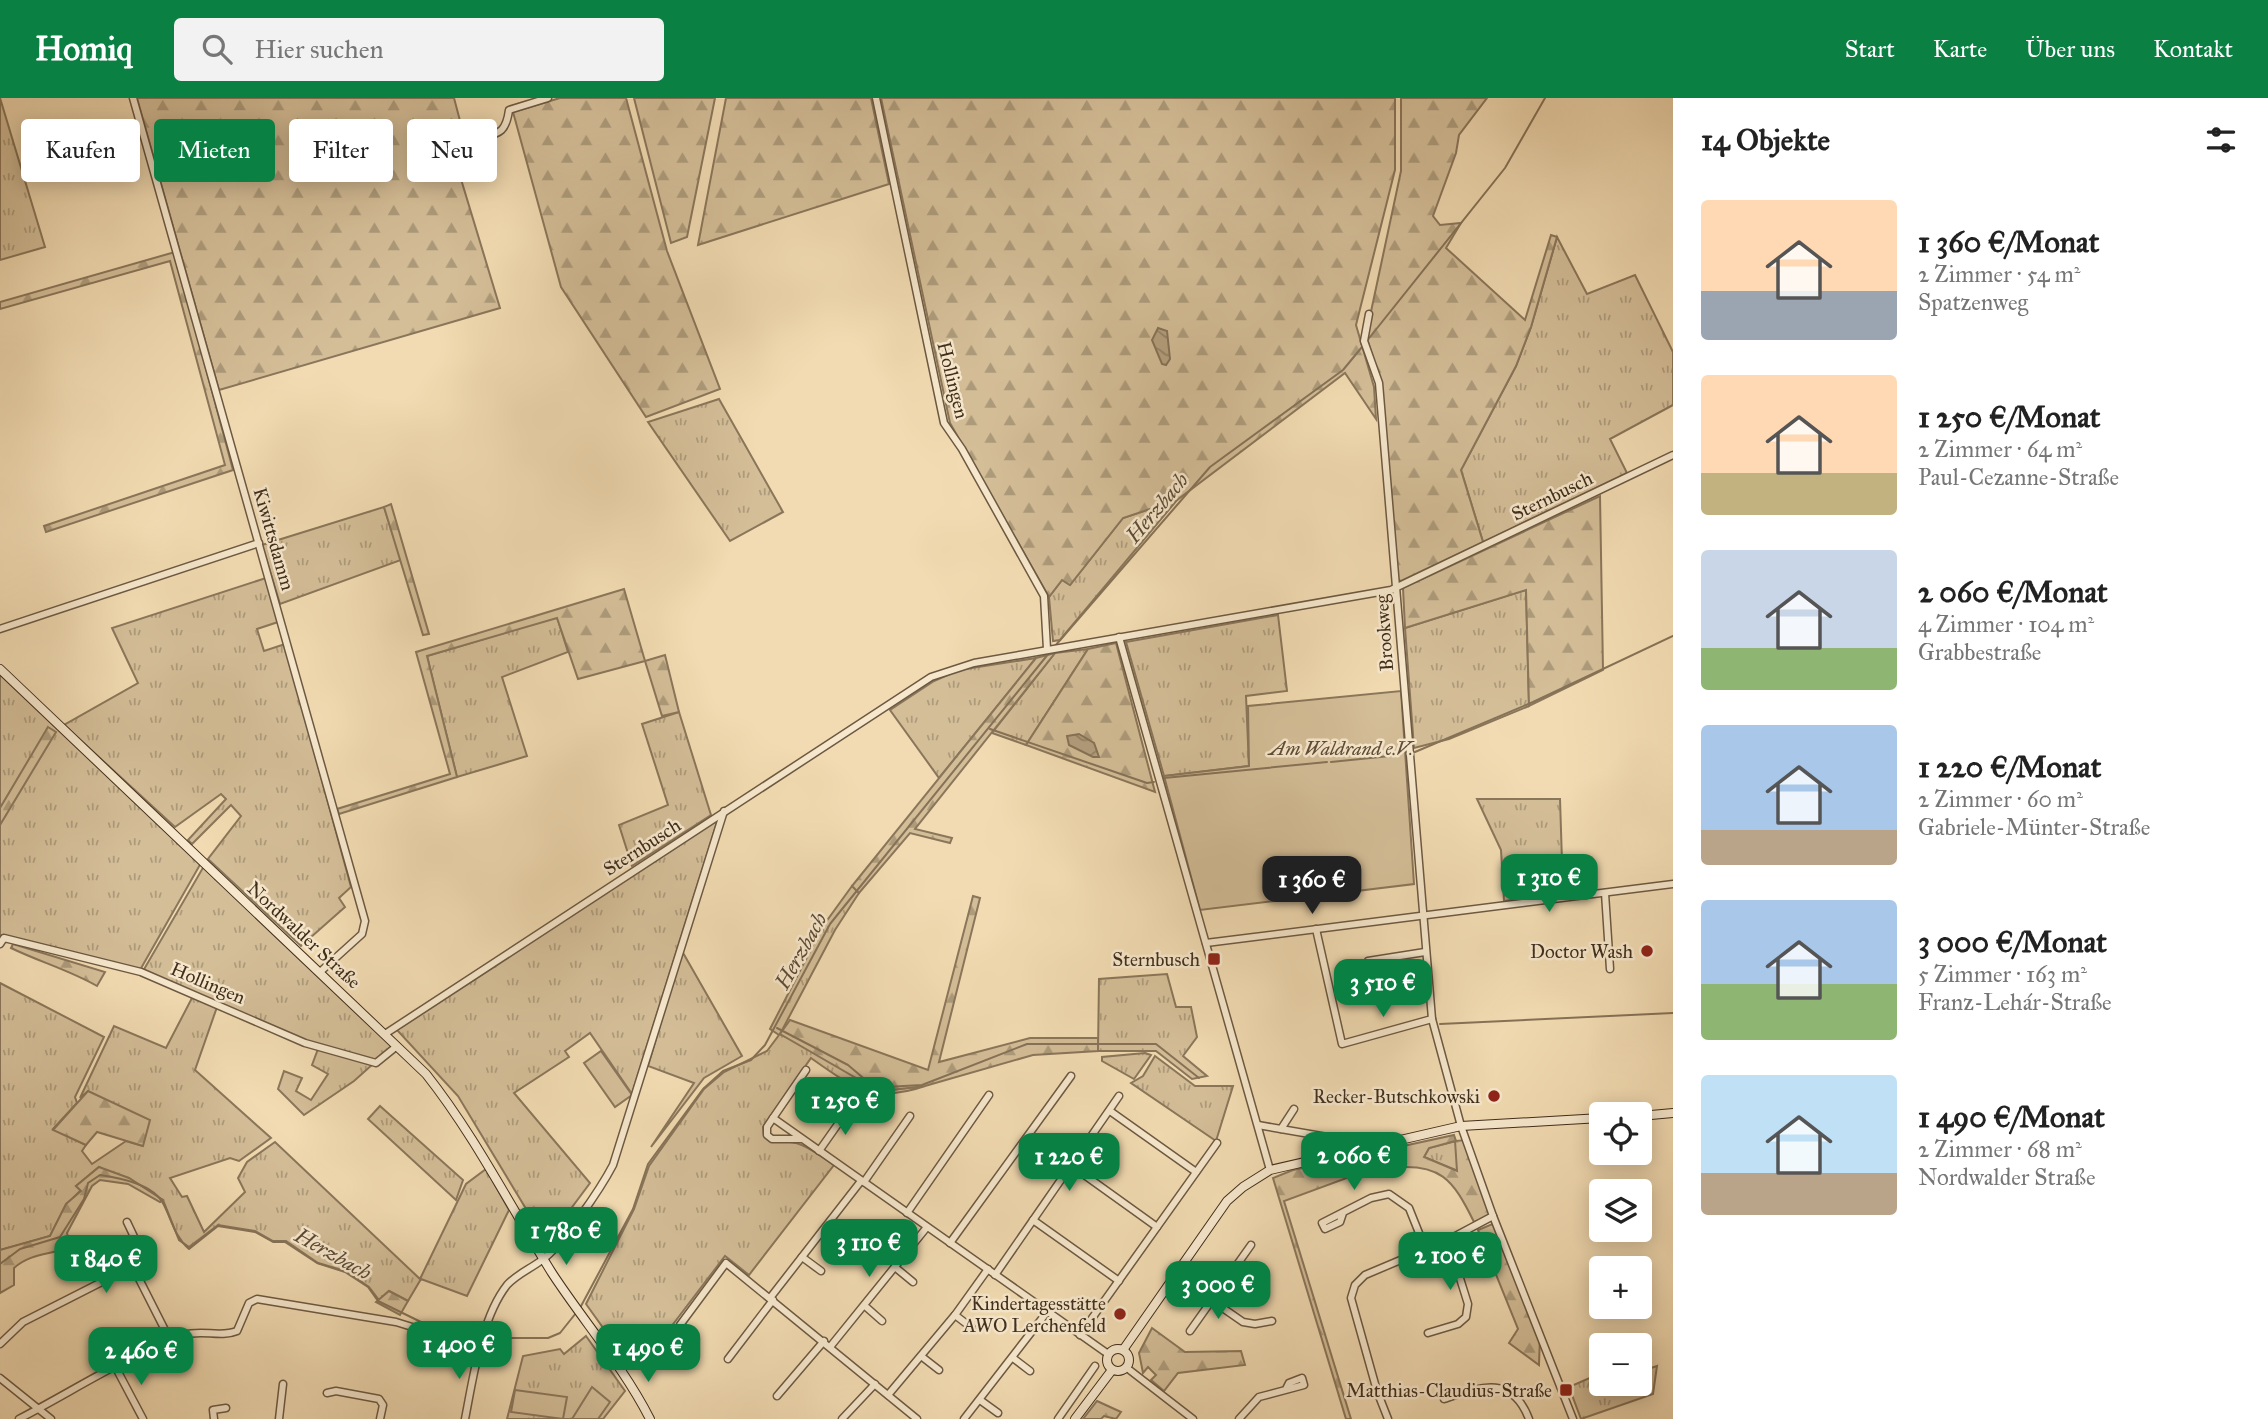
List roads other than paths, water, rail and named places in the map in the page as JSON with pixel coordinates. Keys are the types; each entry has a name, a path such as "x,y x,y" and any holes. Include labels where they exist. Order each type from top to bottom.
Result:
{"main road":[{"name":"Nordwalder Straße","path":"0,669 385,1034 450,1106 544,1259 581,1315 627,1376 650,1419"},
{"path":"1652,1115 1673,1113"},
{"path":"1123,1350 1227,1201 1242,1187 1270,1170 1461,1126 1589,1119"},
{"path":"1115,1349 1123,1350 1130,1360 1127,1368 1120,1372 1112,1370 1106,1361 1108,1354 1115,1349"},
{"path":"1075,1419 1112,1370"}],"street":[{"name":"Kiwittsdamm","path":"133,98 365,921 362,934 320,972"},
{"path":"497,134 507,127 509,110 548,98"},
{"name":"Hollingen","path":"876,98 944,424 962,449 1044,596 1047,649"},
{"name":"Brookweg","path":"1369,314 1365,344 1379,383 1432,1019 1461,1126 1493,1216 1573,1419"},
{"name":"Sternbusch","path":"385,1034 931,677 957,666 1396,588 1673,455"},
{"path":"0,629 259,543"},
{"path":"1119,637 1270,1170"},
{"path":"465,1419 481,1344 506,1286 544,1259 600,1190 612,1165 724,811"},
{"path":"1206,943 1673,884"},
{"path":"1605,893 1610,969"},
{"path":"1316,929 1342,1044 1432,1019"},
{"name":"Hollingen","path":"1,940 141,971 305,1043 376,1063 397,1046"},
{"path":"1368,961 1425,952"},
{"path":"802,1139 772,1139 767,1135 767,1127 806,1070"},
{"path":"950,1243 1071,1076"},
{"path":"907,1213 989,1095"},
{"path":"995,1275 1119,1096"},
{"path":"819,1151 850,1107"},
{"path":"1281,1129 1294,1108"},
{"path":"1110,1111 1196,1172"},
{"path":"728,1359 910,1116"},
{"path":"773,1118 1108,1354"},
{"path":"1258,1125 1356,1142"},
{"path":"1080,1335 1217,1143"},
{"path":"1072,1166 1157,1227"},
{"path":"1343,1213 1371,1198 1389,1194 1409,1208 1425,1248"},
{"path":"1388,1419 1377,1391 1351,1298 1362,1277 1448,1240 1493,1216"},
{"path":"831,1220 849,1233"},
{"path":"1033,1220 1119,1281"},
{"path":"0,1344 23,1322 145,1260 127,1223"},
{"path":"830,1347 927,1227"},
{"path":"1428,1333 1458,1324 1466,1317 1468,1304 1448,1240"},
{"path":"1190,1331 1251,1245"},
{"path":"802,1257 821,1271"},
{"path":"680,1325 726,1263 916,1419"},
{"path":"133,1267 170,1340"},
{"path":"895,1268 913,1282"},
{"path":"888,1395 955,1315 988,1269"},
{"path":"1175,1275 1243,1322 1255,1324 1272,1321"},
{"path":"19,1419 170,1340 199,1331 229,1334 237,1331 249,1303 264,1299 396,1322 481,1344"},
{"path":"865,1306 882,1321"},
{"path":"964,1419 1047,1311"},
{"path":"955,1315 972,1328"},
{"path":"777,1396 824,1341"},
{"path":"921,1356 939,1370"},
{"path":"1013,1358 1030,1371"},
{"path":"1058,1419 1095,1366"},
{"path":"116,1368 142,1419"},
{"path":"1127,1368 1193,1419"},
{"path":"0,1378 51,1419"},
{"path":"279,1419 283,1384"},
{"path":"842,1419 875,1384"},
{"path":"1444,1399 1486,1385 1514,1395 1523,1402 1529,1419"},
{"path":"1080,1389 1100,1386"},
{"path":"1239,1419 1259,1397 1286,1389"},
{"path":"327,1393 336,1391 379,1399 383,1405 380,1419"},
{"path":"981,1400 998,1413"},
{"path":"214,1419 213,1410 226,1408"}],"water":[{"path":"1158,328 1167,331 1170,359 1166,365 1162,364 1152,340"},
{"path":"1079,734 1094,743 1099,757 1093,757 1069,745 1067,736"}],"waterway":[{"name":"Herzbach","path":"1366,342 1505,168 1545,98"},
{"name":"Herzbach","path":"1055,646 1210,467 1343,370 1362,347"},
{"path":"1415,752 1533,702 1673,636"},
{"name":"Herzbach","path":"580,1308 633,1209 648,1164 703,1089 723,1071 751,1060 765,1045 830,924 1049,653"},
{"path":"990,729 1147,783 1154,782"},
{"path":"1331,762 1400,755"},
{"path":"1164,778 1327,762"},
{"path":"1440,1024 1673,1013"},
{"path":"777,1028 848,1065 868,1082 886,1087 922,1085 1027,1044 1156,1044 1199,1078"},
{"name":"Herzbach","path":"0,1264 20,1249 60,1237 84,1199 88,1183 100,1175 136,1183 153,1192 164,1205 177,1234 189,1249 218,1226 255,1232 273,1242 285,1242 317,1263 345,1272 368,1287 378,1301 421,1322 489,1338 548,1338 560,1333 576,1313"}],"place":[{"name":"Doctor Wash","path":"1647,951"},
{"name":"Sternbusch","path":"1214,959"},
{"name":"Recker-Butschkowski","path":"1494,1096"},
{"name":"Kindertagesstätte AWO Lerchenfeld","path":"1120,1314"},
{"name":"Matthias-Claudius-Straße","path":"1566,1390"}],"park label":[{"name":"Am Waldrand e.V.","path":"1341,748"}]}
